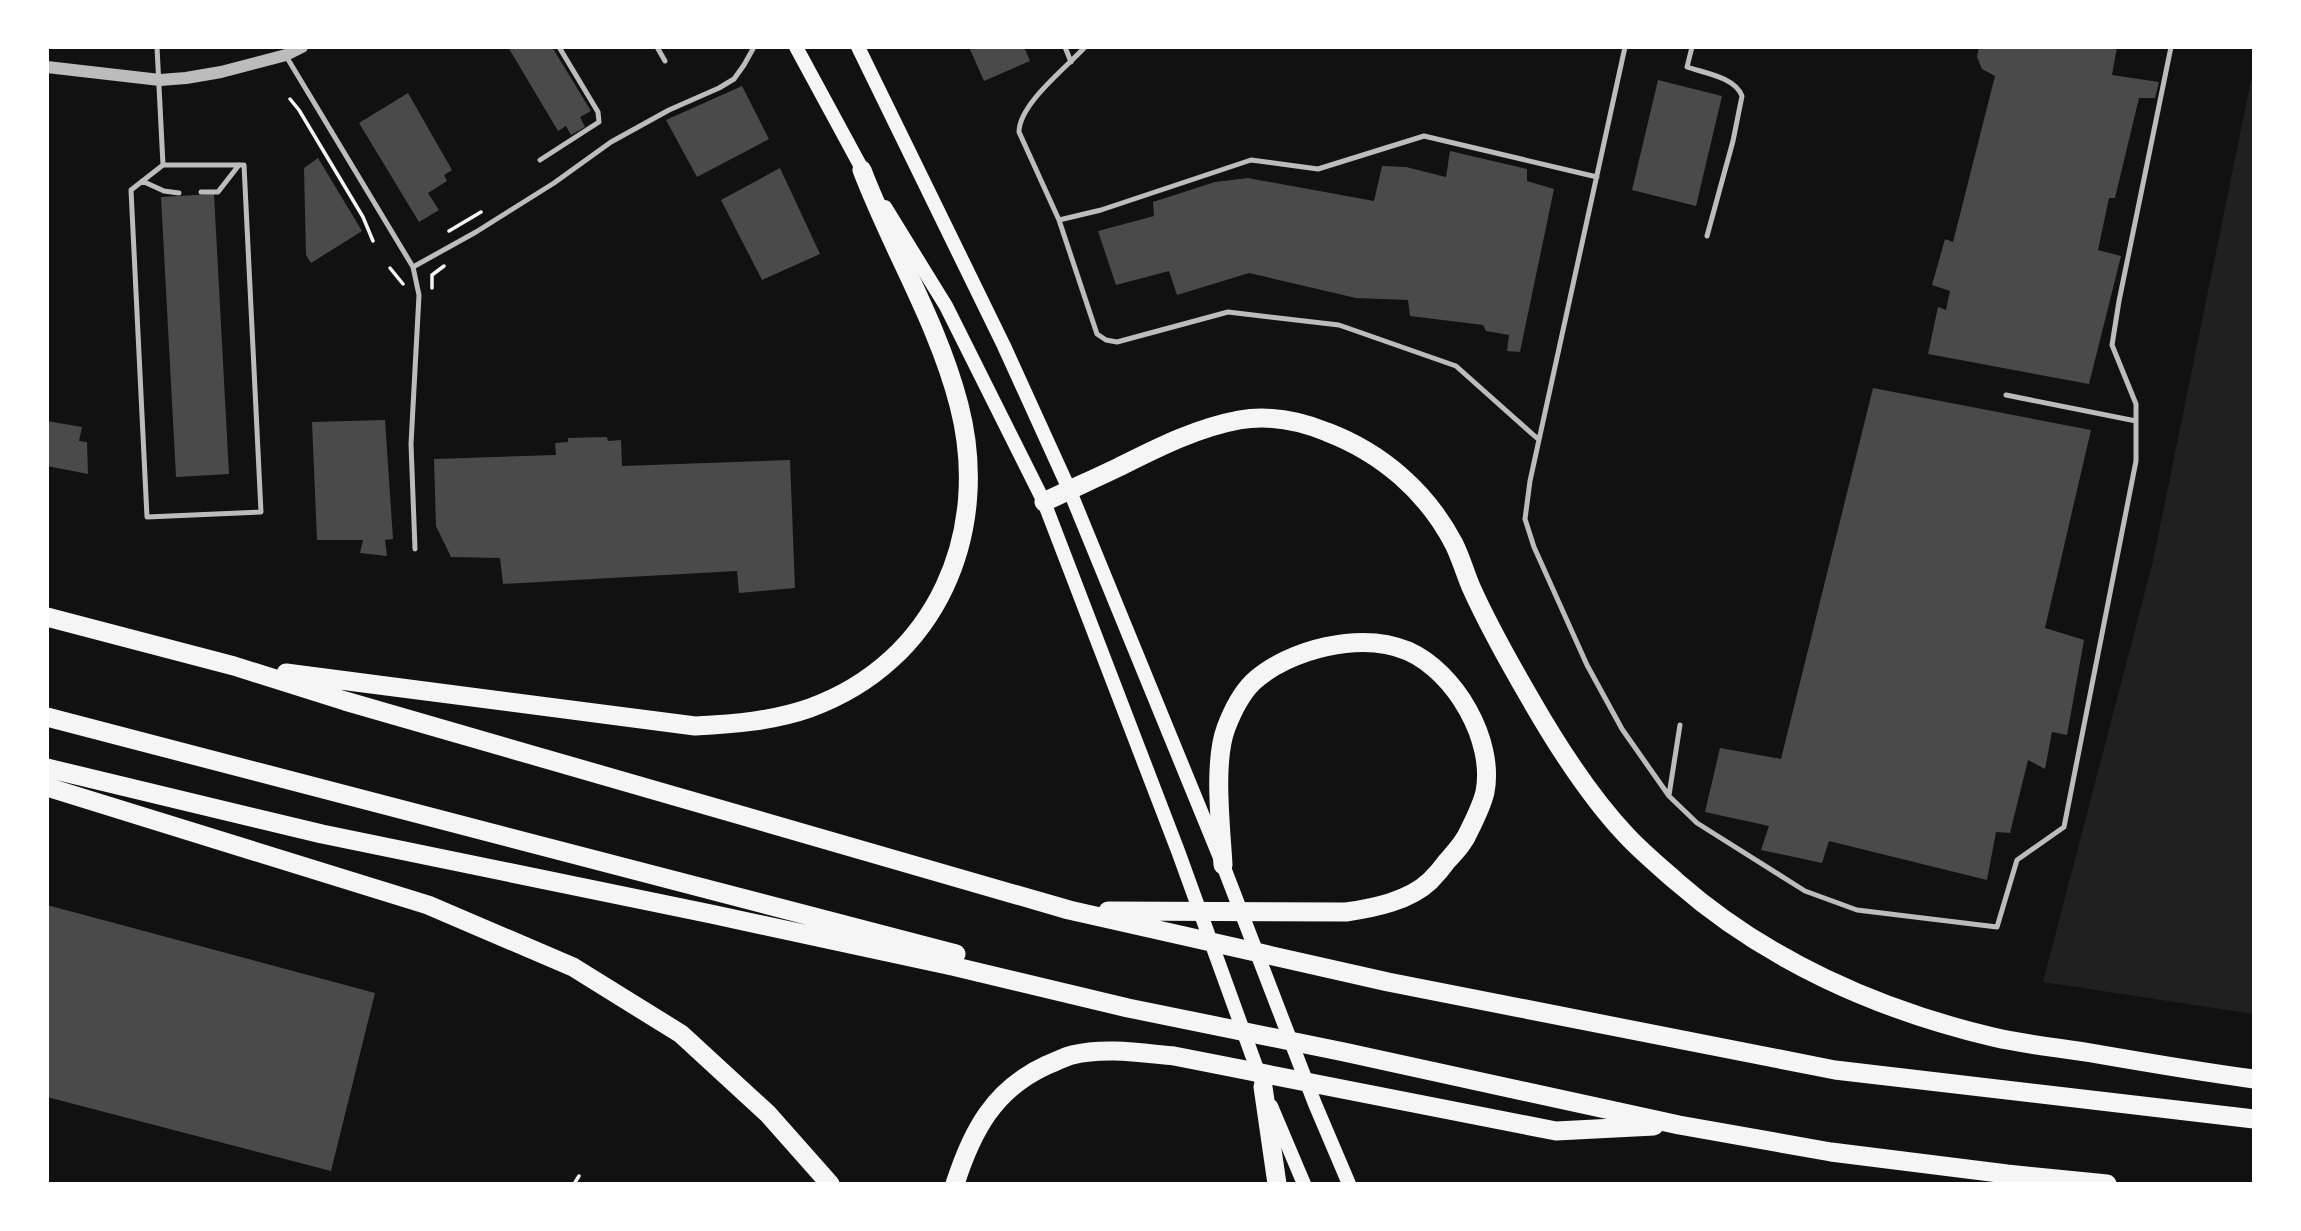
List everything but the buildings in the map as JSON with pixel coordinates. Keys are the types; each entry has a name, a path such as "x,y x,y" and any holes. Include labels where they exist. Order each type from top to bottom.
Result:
{"highway":[{"path":"234,666 695,726 737,724 811,708 851,690 888,663 919,630 943,593 959,554 966,521 970,471 965,432 950,373 862,170"},
{"path":"1044,502 1203,429 1241,420 1276,419 1315,427 1347,439 1399,474 1432,508 1455,546 1472,588 1531,701 1586,786 1626,835 1680,884 1761,944 1814,974 1863,995 1933,1020 1994,1037 2254,1079"},
{"path":"47,617 234,666 345,701 1069,910 1388,982 1835,1070 2254,1119"},
{"path":"1069,910 1346,912 1377,907 1429,883 1464,841 1485,792 1484,748 1456,690 1434,668 1408,652 1360,642 1301,654 1276,664 1252,684 1238,703 1226,729 1222,747 1220,791 1223,865"},
{"path":"47,717 1258,1033"},
{"path":"47,768 322,834 925,960 1128,1009 1258,1033 1679,1125 1830,1152 2107,1184"},
{"path":"47,787 428,905 573,967 681,1034 768,1114 830,1184"},
{"path":"955,1184 965,1151 983,1118 1009,1088 1035,1071 1071,1055 1123,1051 1174,1056 1556,1131 1679,1125"},
{"path":"1264,1087 1277,1184"}],"main road":[{"path":"796,47 862,170 946,306 1044,502 1178,850 1264,1087 1304,1184"},
{"path":"858,47 992,321 1069,489 1223,865 1315,1104 1349,1184"}],"street":[{"path":"47,67 160,80 221,72 286,55 302,47"}],"lane":[{"path":"157,47 163,165"},
{"path":"540,160 599,122 598,112 559,47"},
{"path":"657,47 665,61"},
{"path":"413,267 476,232 554,183 611,142 734,79 754,47"},
{"path":"1065,47 1071,62"},
{"path":"1085,47 1032,102 1019,124 1019,132 1059,220 1097,334 1106,340 1117,342 1228,312 1339,325 1456,366 1538,439"},
{"path":"1625,47 1538,439 1525,519 1534,547 1587,665 1622,729 1669,796 1697,822 1805,891 1857,910 1997,927 2017,860 2064,827 2136,461 2136,404 2112,345 2171,47"},
{"path":"1692,47 1687,67 1723,79 1735,86 1742,96 1707,236"},
{"path":"286,55 413,267 418,295 411,444 415,549"},
{"path":"1059,220 1251,160 1318,169 1424,136 1597,177"},
{"path":"163,165 244,165 261,512 147,517 131,190 163,165"},
{"path":"201,192 218,192 239,165"},
{"path":"142,181 164,191 180,193"},
{"path":"2006,395 2136,421"},
{"path":"1669,796 1680,725"}],"path":[{"path":"290,99 363,217 373,241"},
{"path":"442,235 481,212"},
{"path":"432,288 432,275 452,261"},
{"path":"390,268 402,281 404,290"},
{"path":"574,1184 579,1176"}],"shaded area":[{"path":"2254,66 2254,1014 2043,982 2153,561"}]}
